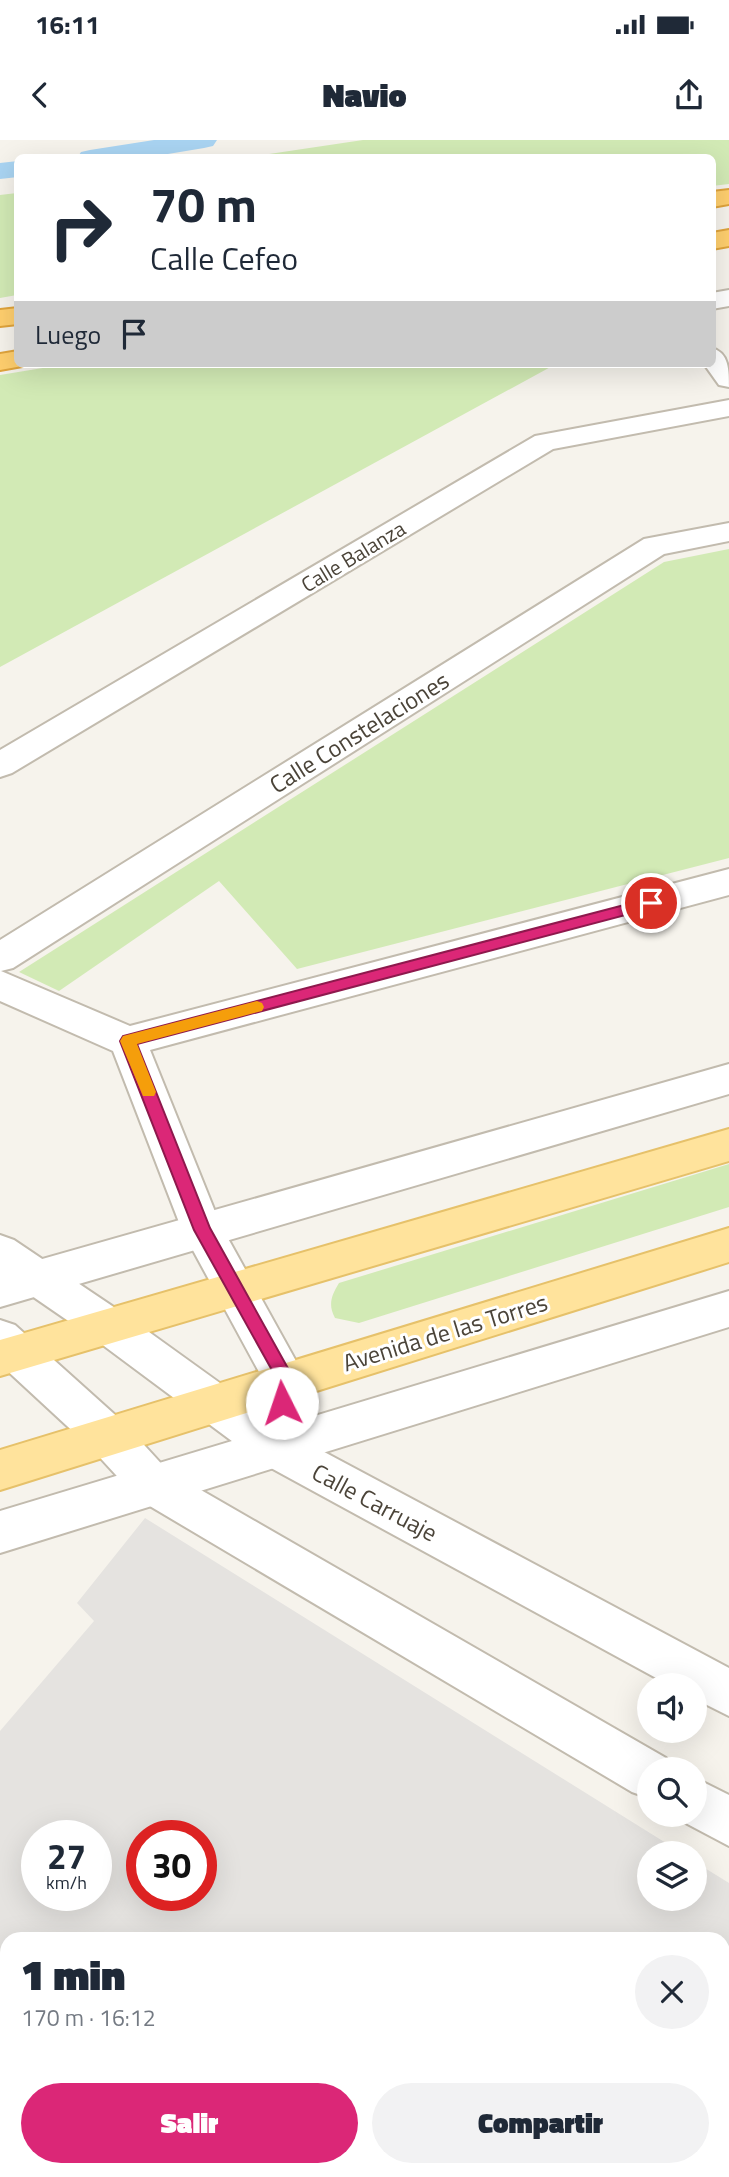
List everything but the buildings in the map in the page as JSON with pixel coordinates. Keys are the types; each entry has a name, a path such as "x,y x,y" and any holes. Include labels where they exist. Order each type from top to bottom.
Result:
{"main road":[{"path":"6,1349 110,1327 729,1145"},
{"name":"Avenida de las Torres","path":"0,1470 729,1245"}],"street":[{"path":"716,361 729,379"},
{"name":"Calle Balanza","path":"0,765 545,442 729,408"},
{"name":"Calle Constelaciones","path":"0,958 655,546 729,532"},
{"path":"0,985 128,1041 729,882"},
{"path":"128,1041 202,1230 286,1381 275,1448"},
{"path":"0,1289 729,1079"},
{"name":"Calle Carruaje","path":"0,1252 110,1327 275,1448 729,1693"},
{"path":"0,1532 729,1309"},
{"path":"6,1349 108,1436 153,1485 637,1768"},
{"path":"707,1808 729,1822"}],"green space":[{"path":"363,140 729,140 729,184 716,186 716,154 269,154"},
{"path":"14,193 14,296 0,298 0,195"},
{"path":"43,368 549,368 0,667 0,375"},
{"path":"729,549 729,858 297,969 219,881 59,991 19,972 664,562"},
{"path":"729,1164 729,1207 359,1323 335,1318 333,1313 331,1300 339,1283"}],"shaded area":[{"path":"145,1518 663,1841 637,1841 637,1911 707,1911 707,1869 729,1883 729,1932 0,1932 0,1731 94,1621 77,1603"}],"waterway":[{"path":"115,154 204,140"},
{"path":"0,171 14,169"}],"slow traffic":[{"path":"148,1092 128,1041 257,1007"}],"route":[{"path":"282,1403 286,1381 202,1230 128,1041 651,903"}]}
